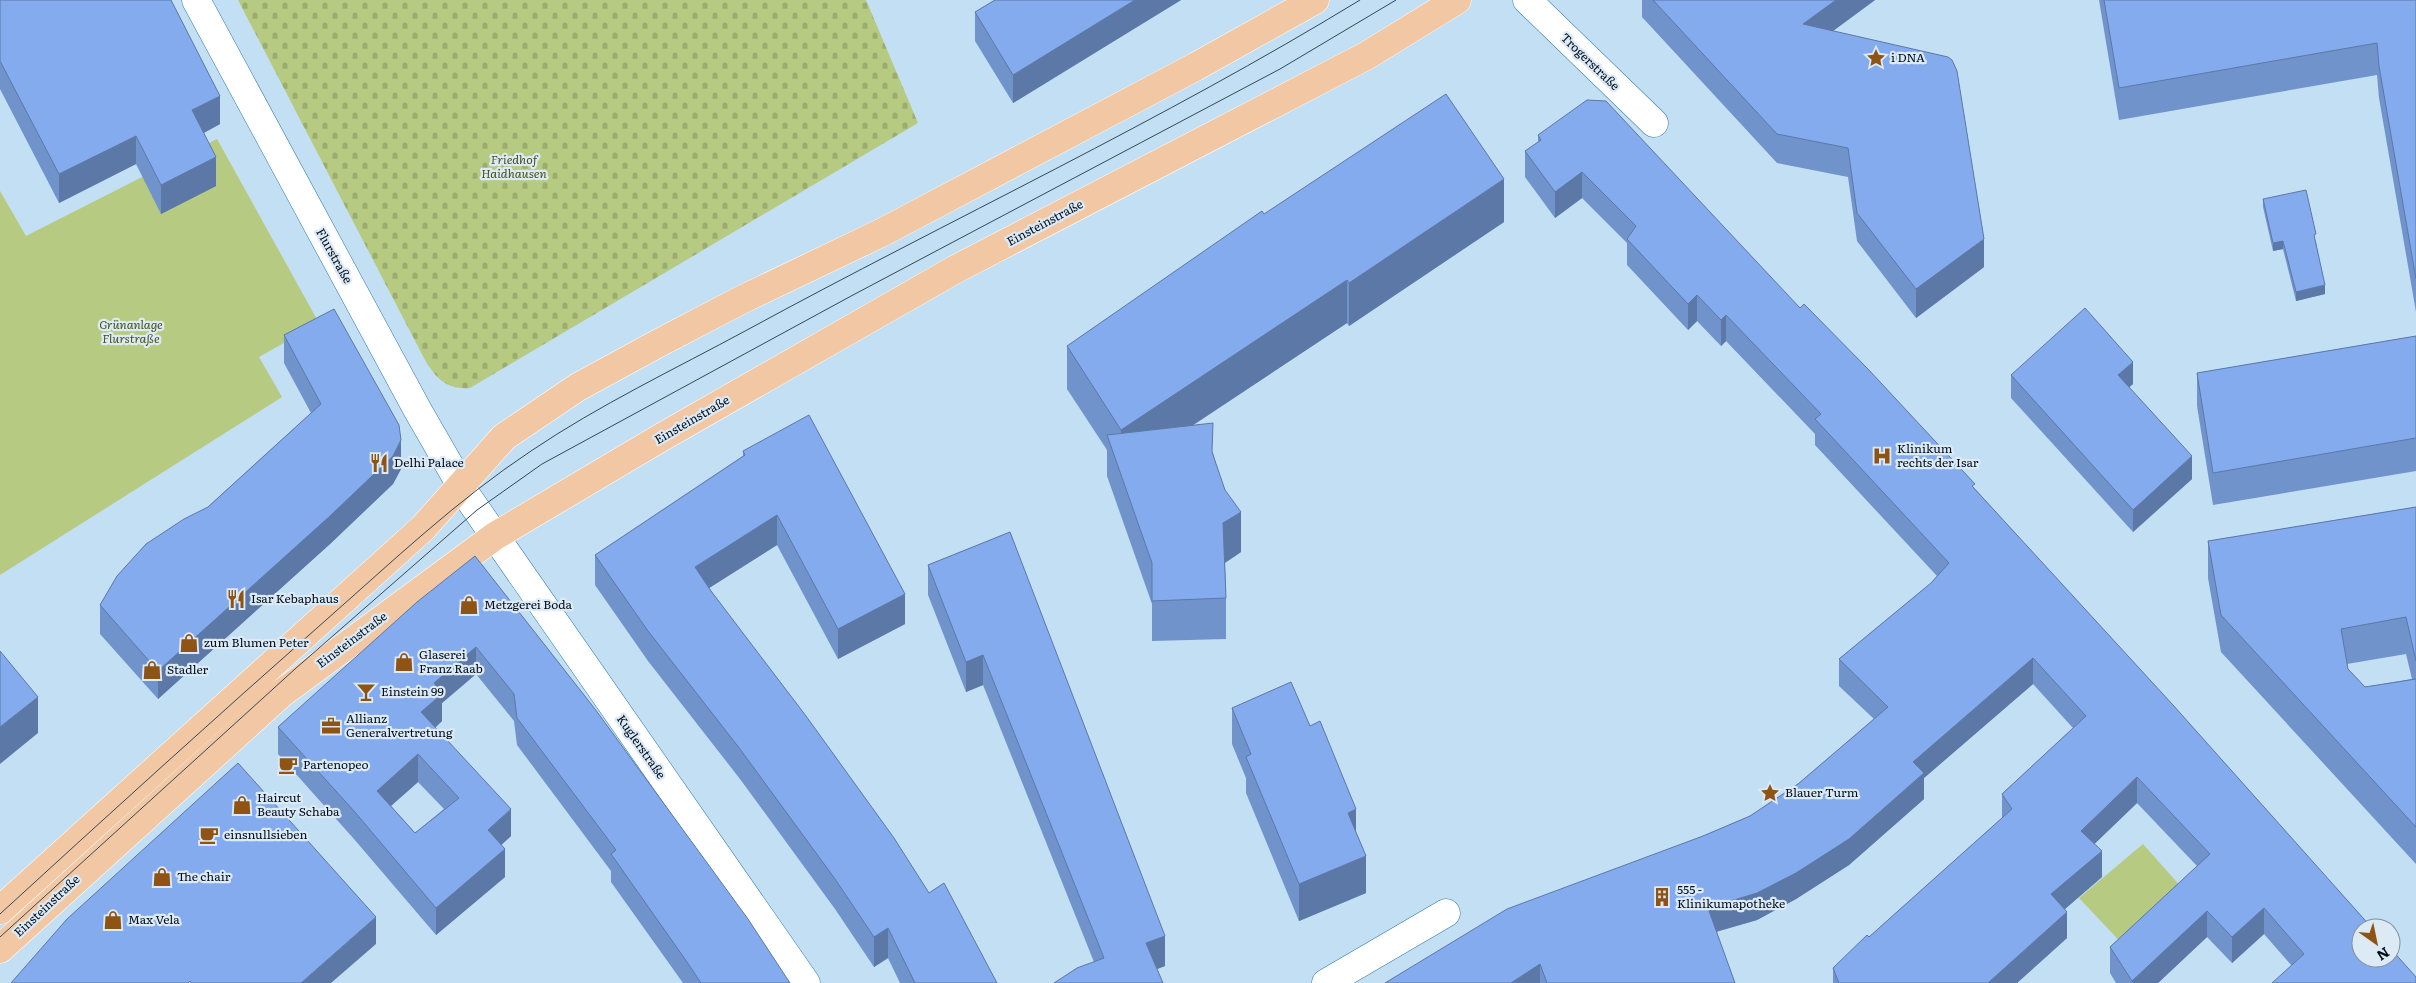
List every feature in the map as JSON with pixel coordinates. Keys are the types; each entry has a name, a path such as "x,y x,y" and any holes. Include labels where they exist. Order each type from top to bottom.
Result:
{"main road":[{"path":"0,910 410,540 504,437 578,387 744,298 883,232 1195,67 1315,0"},
{"name":"Einsteinstraße","path":"0,949 282,693 495,536 662,437 956,269 1366,56 1457,0"}],"street":[{"name":"Flurstraße","path":"196,0 417,409 477,510"},
{"name":"Trogerstraße","path":"1527,0 1654,122"},
{"name":"Kuglerstraße","path":"477,510 806,983"},
{"path":"1326,983 1446,913"}],"green space":[{"name":"Friedhof Haidhausen","path":"238,0 866,0 918,123 470,388 455,387 438,378 425,360"},
{"name":"Grünanlage Flurstraße","path":"217,139 319,323 259,357 282,397 0,575 0,191 26,236"},
{"path":"2143,844 2191,898 2131,953 2079,898"}],"building":[{"path":"0,0 171,0 220,96 192,110 216,157 161,185 136,136 59,174 0,61"},
{"path":"995,0 1135,0 1013,75 975,12"},
{"path":"1653,0 1836,0 1803,24 1948,57 1952,60 1957,71 1984,239 1916,289 1857,213 1848,148 1777,134"},
{"path":"2104,0 2416,0 2416,279 2379,66 2377,43 2119,88"},
{"path":"1446,94 1504,179 1349,283 1347,280 1121,430 1067,346 1262,211 1264,214"},
{"path":"1587,100 1606,101 1800,308 1804,304 1868,369 1975,484 1972,486 2173,705 2363,918 2351,918 2351,968 2401,968 2401,960 2416,977 2416,983 2272,983 2304,954 2264,908 2232,937 2207,911 2132,981 2110,947 2210,854 2137,777 2081,831 2102,851 2051,894 2067,912 1988,983 1839,983 1833,968 1867,935 1869,937 2012,809 2002,794 2086,716 2033,658 1913,762 1924,773 1849,839 1796,873 1757,893 1708,908 1735,983 1547,983 1540,964 1511,983 1385,983 1507,909 1703,836 1750,816 1798,784 1888,707 1839,659 1931,583 1949,563 1815,419 1821,414 1726,315 1721,320 1697,295 1688,304 1627,239 1636,226 1582,172 1555,192 1525,151 1541,140 1538,135"},
{"path":"2306,190 2325,285 2296,292 2283,241 2273,243 2263,199"},
{"path":"2085,308 2133,362 2118,375 2192,456 2133,510 2011,375"},
{"path":"334,309 399,425 401,440 393,456 330,516 158,671 100,605 117,576 146,544 184,519 208,507 321,404 284,335"},
{"path":"2416,336 2416,438 2213,473 2197,373"},
{"path":"809,415 905,594 838,629 777,515 695,567 894,838 929,893 944,883 997,983 915,983 888,928 874,937 835,879 740,749 648,631 595,555 745,455 743,451"},
{"path":"1213,423 1212,452 1225,490 1241,512 1223,523 1226,598 1152,601 1152,563 1107,435"},
{"path":"2416,507 2416,661 2406,617 2341,629 2348,669 2365,687 2416,679 2416,827 2221,615 2208,541"},
{"path":"1010,532 1165,936 1146,943 1163,983 1054,983 1077,968 1104,958 983,655 966,662 928,565"},
{"path":"475,556 595,709 748,919 790,983 701,983 611,854 616,850 517,718 514,694 476,647 434,683 442,694 421,712 511,809 488,830 505,849 436,908 354,811 278,727 417,602","holes":["418,754 459,798 415,833 377,791"]},
{"path":"0,651 38,697 0,727"},
{"path":"1291,682 1310,726 1320,721 1356,809 1348,813 1366,856 1299,884 1246,757 1251,754 1232,708"},
{"path":"238,763 376,917 301,983 191,983 190,981 188,983 11,983 67,919"}],"tram line":[{"path":"0,914 203,730 451,510 531,451 583,418 637,388 1133,128 1209,87 1360,0"},
{"path":"0,937 295,669 477,510 542,464 853,295 1280,69 1396,0"}],"place":[{"name":"i DNA","path":"1876,58"},
{"name":"Klinikum rechts der Isar","path":"1882,456"},
{"name":"Delhi Palace","path":"379,463"},
{"name":"Isar Kebaphaus","path":"236,599"},
{"name":"Metzgerei Boda","path":"469,605"},
{"name":"zum Blumen Peter","path":"189,643"},
{"name":"Glaserei Franz Raab","path":"404,662"},
{"name":"Stadler","path":"152,670"},
{"name":"Einstein 99","path":"366,692"},
{"name":"Allianz Generalvertretung","path":"331,726"},
{"name":"Partenopeo","path":"288,765"},
{"name":"Blauer Turm","path":"1770,793"},
{"name":"Haircut Beauty Schaba","path":"242,805"},
{"name":"einsnullsieben","path":"209,835"},
{"name":"The chair","path":"162,877"},
{"name":"555 - Klinikumapotheke","path":"1662,897"},
{"name":"Max Vela","path":"113,920"}]}
